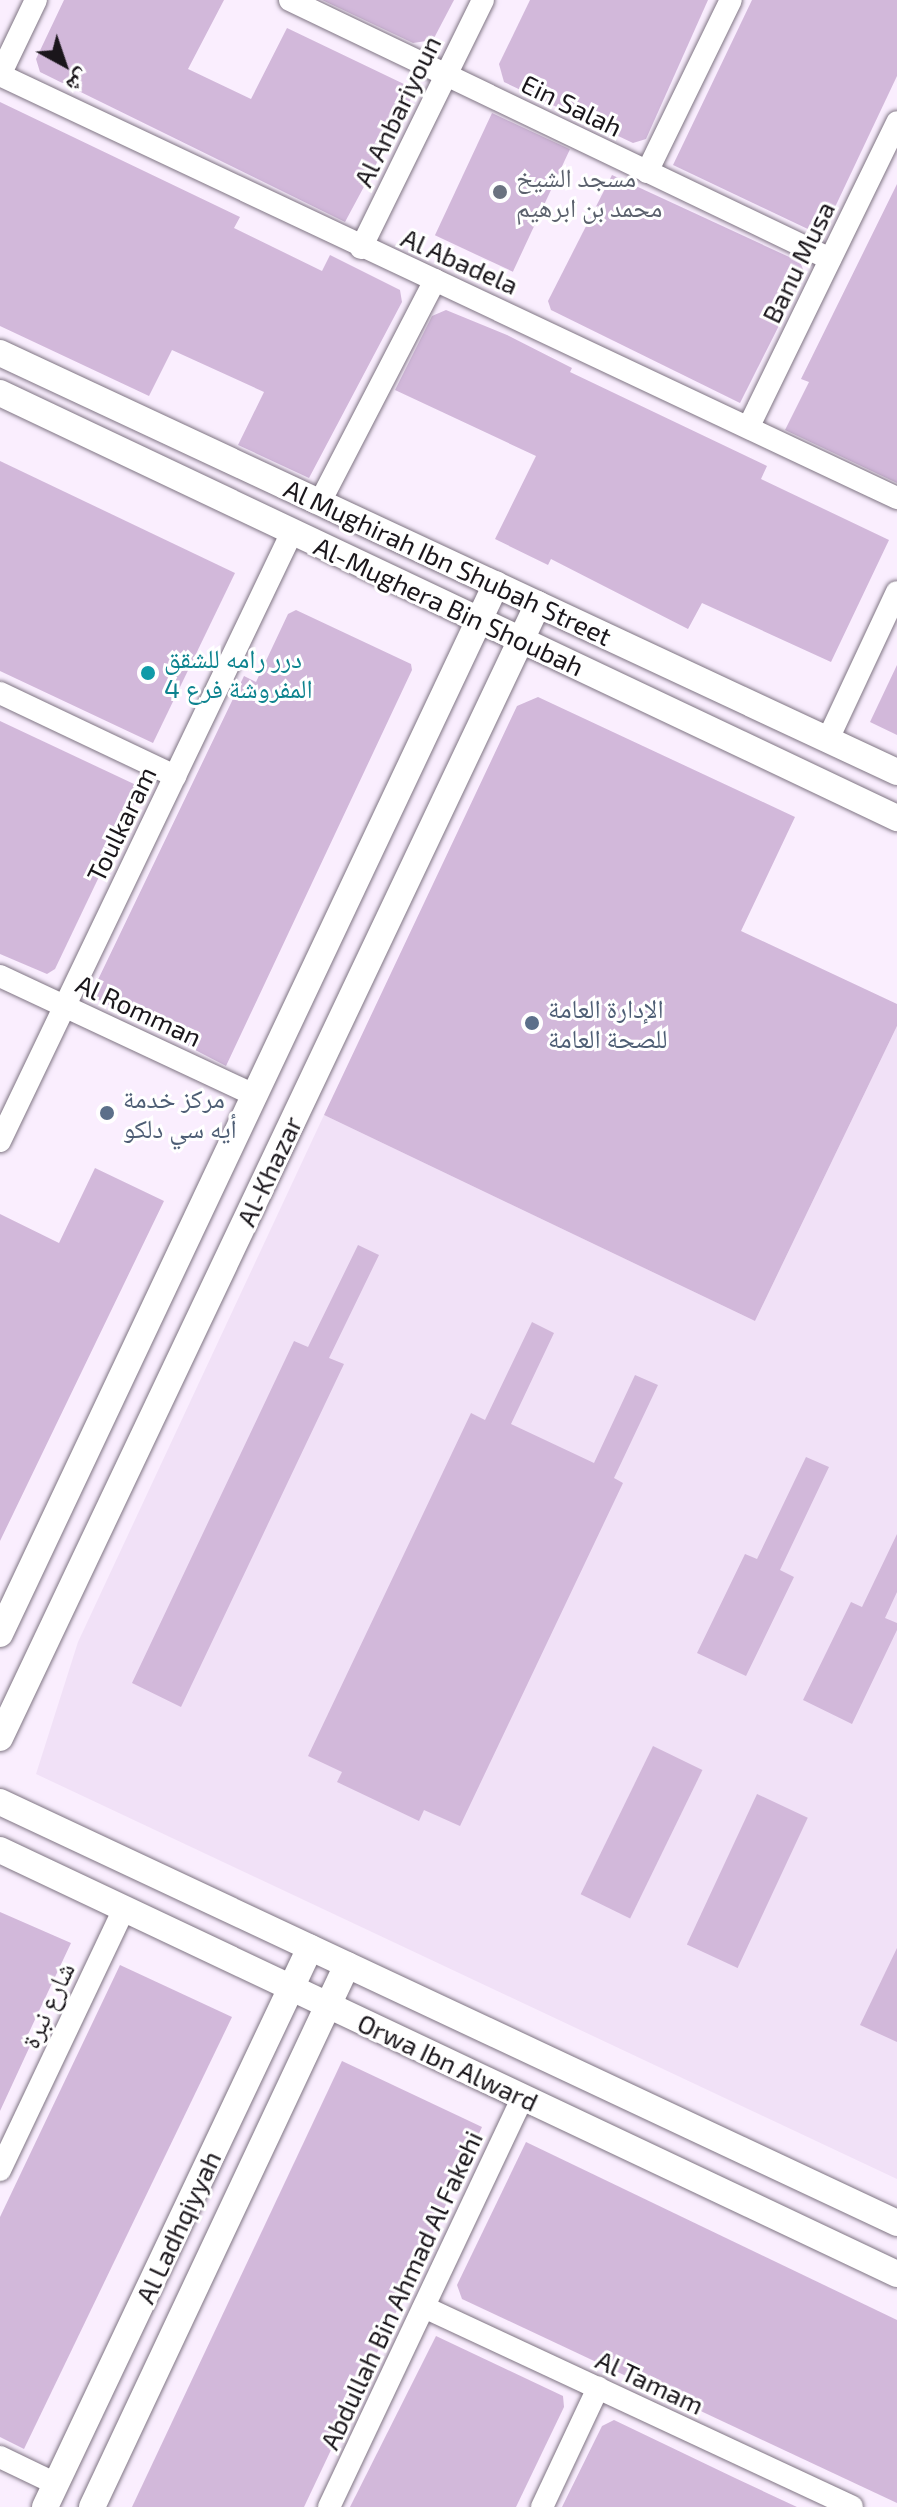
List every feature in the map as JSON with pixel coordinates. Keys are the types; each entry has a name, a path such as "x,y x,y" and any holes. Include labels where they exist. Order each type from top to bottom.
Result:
{"street":[{"path":"0,75 36,0"},
{"name":"Ein Salah","path":"290,0 830,259"},
{"name":"Al Anbariyoun","path":"361,248 483,0"},
{"path":"647,172 731,0"},
{"name":"Al Abadela","path":"0,75 361,248 749,426 897,498"},
{"name":"Banu Musa","path":"749,426 897,122"},
{"path":"320,502 435,280"},
{"name":"Al Mughirah Ibn Shubah Street","path":"0,353 897,772"},
{"name":"Al-Mughera Bin Shoubah","path":"0,393 897,818"},
{"name":"Toulkaram","path":"0,1141 292,532"},
{"name":"Al-Khazar","path":"0,1634 496,584"},
{"path":"828,739 897,592"},
{"name":"Al-Khazar","path":"0,1738 538,604"},
{"path":"0,693 175,776"},
{"name":"Al Romman","path":"0,976 254,1095"},
{"name":"Orwa Ibn Alward","path":"0,1802 897,2223"},
{"name":"Orwa Ibn Alward","path":"0,1850 897,2274"},
{"name":"شارع نبرة","path":"1,2166 124,1909"},
{"name":"Al Ladhqiyyah","path":"50,2496 310,1948"},
{"name":"Al Ladhqiyyah","path":"92,2507 347,1965"},
{"name":"Abdullah Bin Ahmad Al Fakehi","path":"329,2507 523,2097"},
{"name":"Al Tamam","path":"424,2307 852,2507"},
{"path":"542,2507 598,2388"},
{"path":"0,2457 50,2496"}],"shaded area":[{"path":"897,1026 897,2179 36,1774 78,1642 324,1115 755,1321"}],"building":[{"path":"64,0 224,0 188,69 251,99 287,28 406,85 411,99 345,222 40,72 36,59"},
{"path":"322,0 454,0 433,40 413,43"},
{"path":"530,0 708,0 646,139 633,143 504,82 499,64"},
{"path":"752,0 897,0 897,76 827,224 812,231 673,165"},
{"path":"0,102 240,217 234,228 322,271 330,255 400,290 402,302 309,478 238,445 264,392 172,350 149,396 0,326"},
{"name":"مسجد الشيخ محمد بن ابرهيم","path":"492,113 570,149 513,272 435,235"},
{"path":"612,175 800,262 805,274 740,403 551,310 548,301"},
{"path":"897,184 897,483 785,430 809,382 801,379"},
{"path":"446,310 507,335 572,368 570,372 767,466 761,479 889,540 831,662 702,603 688,629 551,559 548,565 495,539 536,456 395,390 432,316"},
{"path":"0,461 235,573 153,743 0,671"},
{"path":"296,610 411,664 412,670 226,1066 97,999 94,988 244,676 256,682 288,614"},
{"path":"897,665 897,735 870,722"},
{"name":"الإدارة العامة للصحة العامة","path":"538,697 795,817 741,931 897,1004 897,1026 755,1321 324,1115 517,706"},
{"path":"0,721 134,784 138,795 55,969 47,974 0,954"},
{"path":"95,1168 164,1201 0,1541 0,1214 59,1243"},
{"path":"358,1245 379,1255 329,1358 344,1364 181,1707 132,1683 294,1341 308,1347"},
{"path":"532,1322 554,1333 511,1424 594,1463 635,1375 658,1385 614,1478 623,1483 460,1826 424,1810 419,1821 337,1782 342,1772 308,1756 471,1413 485,1420"},
{"path":"806,1457 829,1467 780,1570 794,1577 746,1676 697,1653 745,1554 757,1559"},
{"path":"897,1534 897,1592 885,1618 897,1623 897,1630 852,1724 803,1700 851,1602 862,1607"},
{"path":"653,1746 702,1770 630,1918 581,1894"},
{"path":"757,1794 808,1818 738,1968 687,1944"},
{"path":"0,1912 71,1943 24,2043 30,2046 0,2111"},
{"path":"897,1948 897,2042 860,2025"},
{"path":"120,1965 232,2017 24,2449 0,2437 0,2217"},
{"path":"342,2061 482,2127 384,2338 304,2507 132,2507"},
{"path":"526,2142 897,2320 897,2503 462,2299 457,2285"},
{"path":"436,2336 563,2396 564,2407 516,2507 350,2507"},
{"path":"614,2420 797,2507 562,2507 602,2426"}],"place":[{"name":"مسجد الشيخ محمد بن ابرهيم","path":"500,192"},
{"name":"درر رامه للشقق المفروشة فرع 4","path":"148,673"},
{"name":"الإدارة العامة للصحة العامة","path":"532,1023"},
{"name":"مركز خدمة أيه سي دلكو","path":"107,1113"}]}
